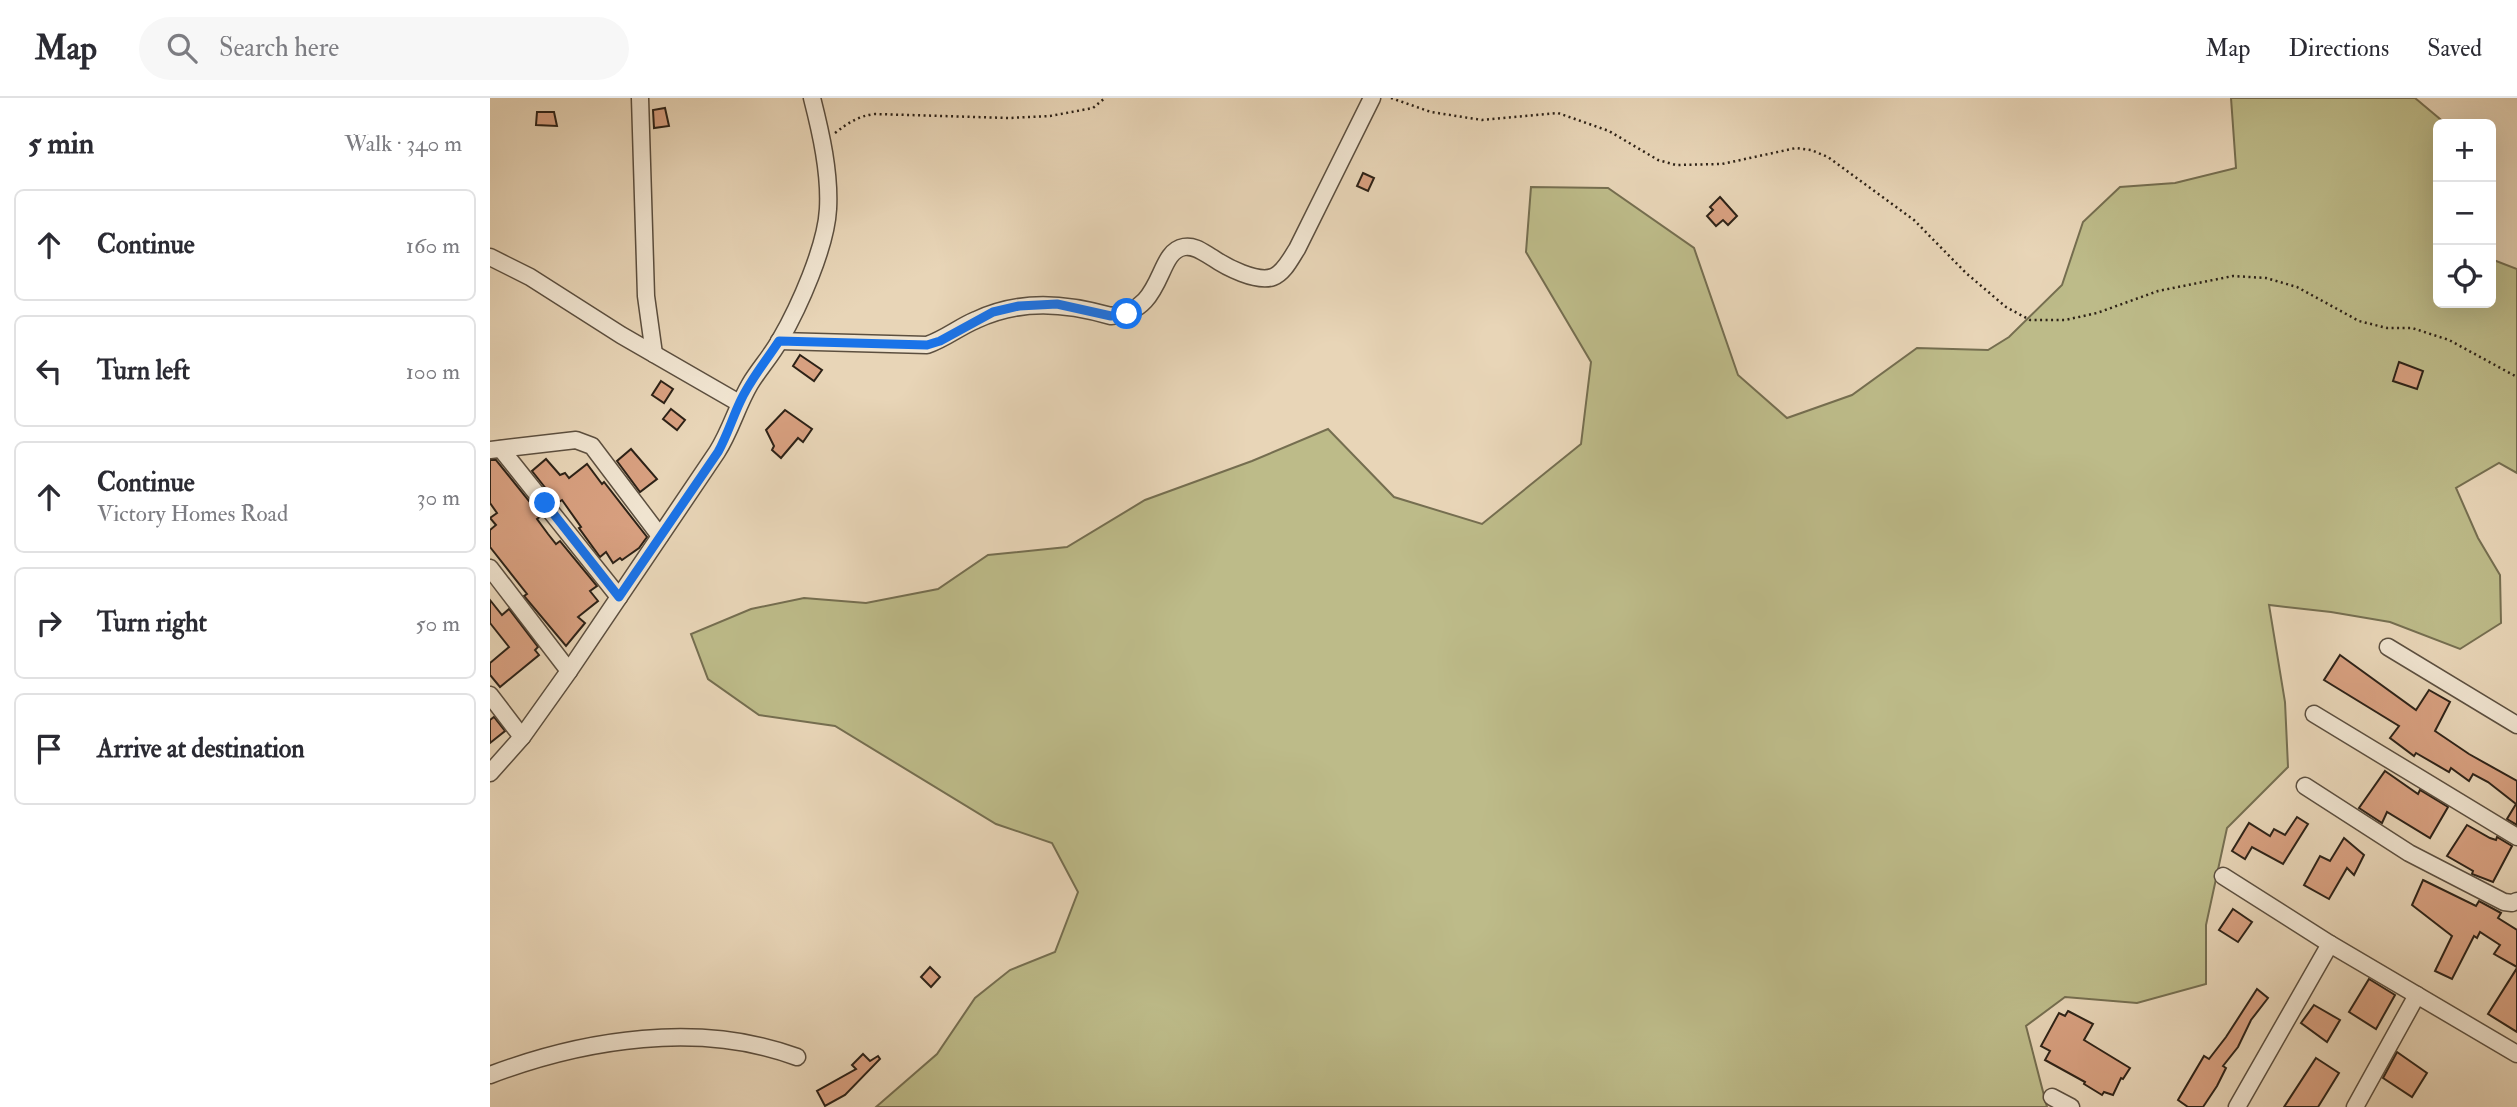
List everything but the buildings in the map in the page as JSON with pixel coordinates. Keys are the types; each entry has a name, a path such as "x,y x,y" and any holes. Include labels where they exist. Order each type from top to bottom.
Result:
{"street":[{"path":"640,98 643,244 646,296 654,354"},
{"path":"490,773 522,737 569,671 729,433 739,403 779,341 799,301 813,267 828,210 822,142 812,98"},
{"path":"779,341 927,345 940,341 993,312 1038,304 1057,304 1120,316 1133,310 1150,295 1158,284 1169,255 1186,246 1196,248 1233,270 1261,278 1275,277 1297,249 1372,98"},
{"path":"490,257 530,277 739,403"},
{"path":"496,450 576,440 592,446 660,536"},
{"path":"496,450 619,597"},
{"path":"490,568 569,671"},
{"path":"2388,648 2517,725"},
{"path":"490,695 522,737"},
{"path":"2314,714 2517,837"},
{"path":"2305,786 2409,853 2504,902 2517,901"},
{"path":"2223,876 2330,944 2517,1054"},
{"path":"2237,1107 2330,944"},
{"path":"2355,1107 2417,995"},
{"path":"490,1075 585,1046 639,1040 723,1039 748,1042 797,1057"},
{"path":"2052,1097 2071,1107"}],"path":[{"path":"822,142 850,121 862,116 1050,116 1093,108 1105,98"},
{"path":"1391,98 1431,112 1482,120 1558,113 1609,131 1658,160 1676,165 1722,164 1796,148 1811,150 1828,157 1914,220 1966,273 2006,307 2030,320 2065,320 2096,313 2158,291 2233,276 2266,278 2297,287 2359,321 2388,328 2412,328 2449,340 2517,377"}],"shaded area":[{"path":"2231,98 2415,98 2440,119 2433,119 2433,308 2496,308 2496,261 2517,269 2517,473 2499,463 2456,488 2478,538 2500,575 2501,623 2460,649 2390,622 2269,605 2285,702 2288,767 2227,828 2206,925 2206,984 2137,1003 2065,997 2026,1026 2047,1107 876,1107 937,1054 975,998 1010,970 1055,952 1078,892 1052,843 996,824 835,726 759,715 708,679 691,634 751,609 804,598 866,603 938,589 988,555 1067,547 1145,500 1252,461 1328,429 1394,497 1482,524 1581,444 1591,362 1526,252 1531,187 1608,188 1694,248 1738,375 1787,418 1852,395 1917,348 1988,350 2009,337 2062,285 2083,222 2120,187 2175,183 2236,168"}],"route":[{"path":"545,503 619,597 718,452 729,433 739,403 779,341 927,345 940,341 993,312 1038,304 1057,304 1111,316 1127,314"}]}
